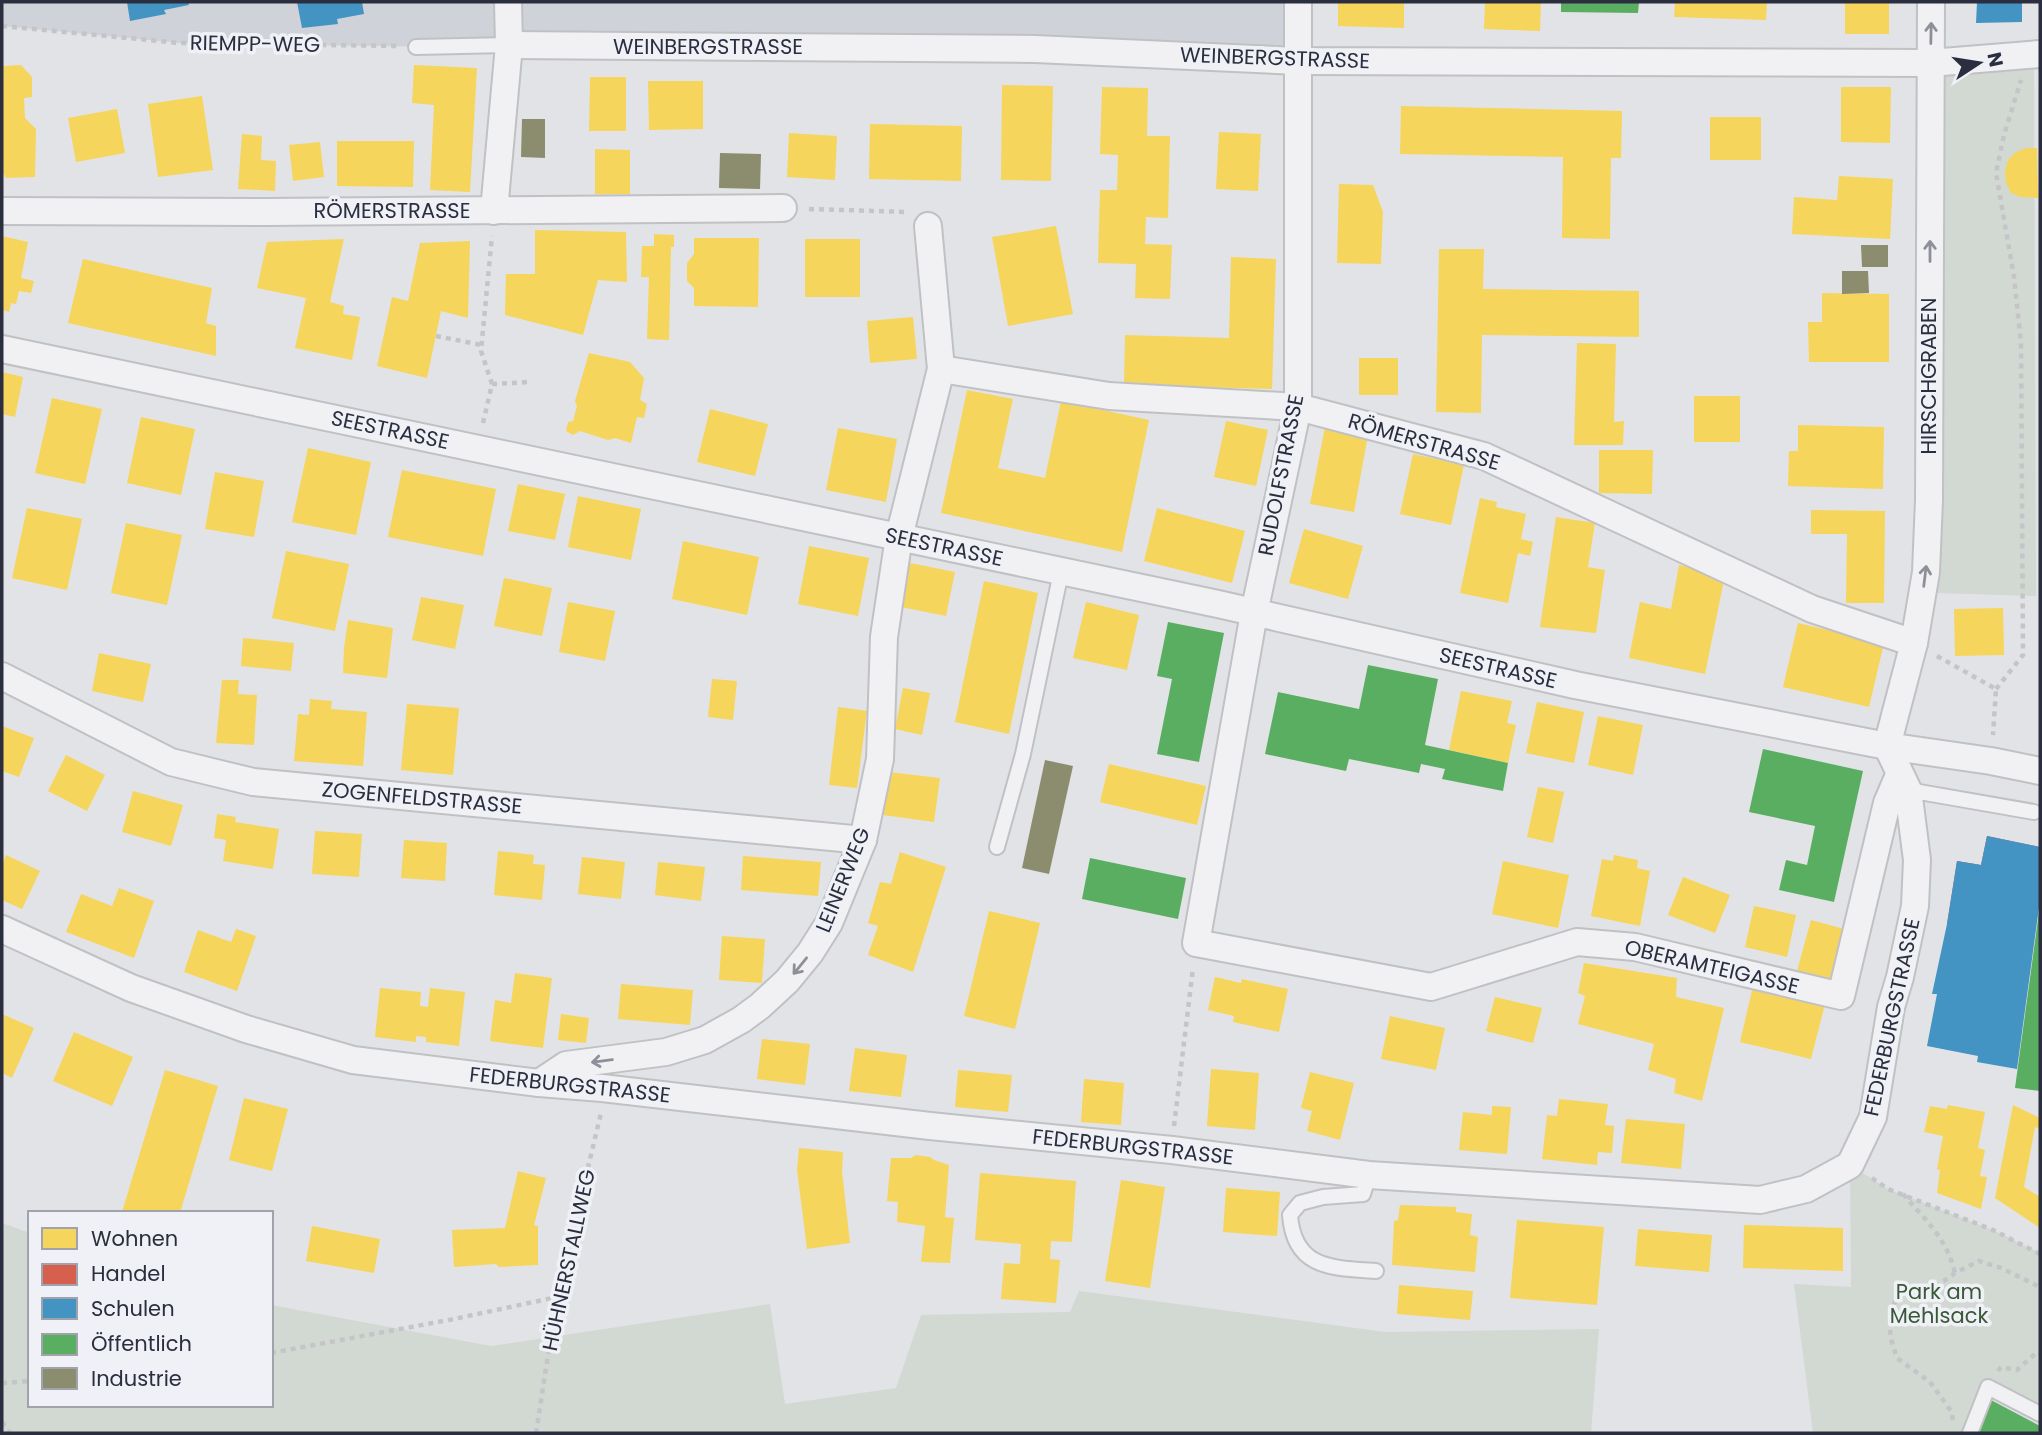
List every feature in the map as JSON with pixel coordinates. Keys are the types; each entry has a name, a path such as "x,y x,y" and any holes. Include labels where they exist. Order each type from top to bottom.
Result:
{"street":[{"path":"494,211 509,46 508,2"},
{"name":"RUDOLFSTRASSE","path":"1196,943 1254,613 1298,407 1298,2"},
{"name":"HIRSCHGRABEN","path":"1887,746 1914,643 1926,572 1929,500 1931,2"},
{"name":"WEINBERGSTRASSE","path":"509,46 1035,49 1297,61 1930,63 2034,55"},
{"name":"RÖMERSTRASSE","path":"2,211 783,208"},
{"path":"899,537 942,369 928,226"},
{"name":"SEESTRASSE","path":"2,349 899,537 1575,685 1887,746 2040,771"},
{"name":"RÖMERSTRASSE","path":"942,369 1109,396 1298,407 1484,456 1812,609 1914,643"},
{"name":"LEINERWEG","path":"540,1083 566,1065 666,1052 705,1040 760,1006 787,981 810,953 829,923 863,840 880,759 884,637 899,537"},
{"name":"ZOGENFELDSTRASSE","path":"2,676 172,762 253,782 863,840"},
{"name":"FEDERBURGSTRASSE","path":"2,929 131,988 246,1029 353,1060 930,1126 1172,1150 1369,1175 1760,1200 1806,1189 1850,1165 1873,1117 1891,1007 1915,906 1917,860 1903,783 1887,746"},
{"name":"OBERAMTEIGASSE","path":"1196,943 1431,986 1577,942 1635,947 1841,996 1886,803 1903,783"}],"lane":[{"path":"416,47 509,46"},
{"path":"997,847 1023,754 1061,572"},
{"path":"1903,783 2034,812"},
{"path":"1369,1175 1363,1194 1323,1197 1300,1203 1290,1215 1297,1246 1313,1260 1336,1268 1376,1271"},
{"path":"1970,1433 1988,1387 2040,1414"}],"path":[{"name":"RIEMPP-WEG","path":"2,26 180,43 416,47"},
{"path":"1991,761 1996,688 2023,655 2024,609 2021,343 2014,277 1996,173 2004,135 2034,55"},
{"path":"783,208 919,213 928,226"},
{"path":"482,450 482,426 492,384 481,351 494,211"},
{"path":"436,336 482,345"},
{"path":"492,384 530,382"},
{"path":"1914,643 1996,688"},
{"path":"1172,1150 1196,943"},
{"name":"HÜHNERSTALLWEG","path":"536,1433 557,1297 601,1112 602,1088"},
{"path":"1850,1165 1888,1189 1993,1230 2040,1254"},
{"path":"1902,1194 1942,1238 1951,1256 1955,1273"},
{"path":"1953,1423 1951,1411 1930,1382 1897,1358 1890,1336 1892,1307 1902,1291 1937,1286 1979,1261 2001,1268 2040,1287"},
{"path":"273,1353 557,1297"},
{"path":"1988,1387 2001,1367 2017,1370 2037,1352 2040,1353"},
{"path":"2,1383 28,1381"},
{"path":"2,1422 10,1433"}],"shaded area":[{"path":"2,2 1298,2 1297,60 180,43 2,26"}],"green space":[{"path":"2034,62 2036,596 1936,593 1937,70"},
{"name":"Park am Mehlsack","path":"1850,1165 1888,1189 1993,1230 2040,1253 2040,1409 1987,1380 1968,1433 1813,1433 1794,1284 1851,1287"},
{"path":"2,1223 28,1232 28,1407 273,1407 273,1305 491,1346 770,1304 785,1404 896,1388 921,1315 1070,1312 1079,1291 1385,1332 1599,1329 1591,1433 2,1433"}],"building: Wohnen":[{"path":"1338,2 1404,2 1404,28 1338,26"},
{"path":"1485,2 1541,2 1540,31 1484,29"},
{"path":"1675,2 1767,2 1766,20 1674,17"},
{"path":"1845,2 1889,2 1889,34 1845,34"},
{"path":"21,65 32,77 32,97 24,98 25,118 36,129 35,177 6,178 2,171 2,66"},
{"path":"414,65 477,68 470,192 430,190 434,105 412,103"},
{"path":"590,77 626,77 626,131 589,131"},
{"path":"648,81 703,81 703,129 649,130"},
{"path":"1002,85 1053,86 1051,181 1001,180"},
{"path":"1102,87 1148,88 1147,136 1170,136 1168,218 1146,217 1145,244 1172,245 1170,299 1135,298 1136,264 1098,263 1100,190 1117,190 1118,155 1100,154"},
{"path":"1841,87 1891,87 1890,143 1841,142"},
{"path":"202,96 213,170 158,177 148,104"},
{"path":"1401,106 1622,111 1621,158 1611,158 1610,239 1562,238 1563,157 1400,154"},
{"path":"117,109 125,153 76,162 68,118"},
{"path":"1710,117 1761,117 1761,160 1710,160"},
{"path":"870,124 962,126 961,181 869,179"},
{"path":"1219,132 1261,134 1258,191 1216,189"},
{"path":"789,133 837,136 835,180 787,177"},
{"path":"242,134 262,136 261,160 276,161 275,191 238,189"},
{"path":"337,141 414,141 413,187 337,186"},
{"path":"320,142 324,177 293,181 289,145"},
{"path":"2037,148 2038,198 2020,197 2011,193 2006,183 2008,160 2016,152"},
{"path":"595,149 630,150 630,194 595,194"},
{"path":"1839,176 1893,179 1890,239 1792,234 1794,197 1837,200"},
{"path":"1339,184 1373,185 1383,212 1381,264 1337,263"},
{"path":"1056,226 1073,314 1008,326 992,237"},
{"path":"535,230 626,232 627,282 598,280 583,335 505,315 506,274 535,274"},
{"path":"654,234 674,235 674,247 671,247 669,340 647,339 649,277 641,277 642,246 654,246"},
{"path":"2,236 28,242 21,278 34,281 31,293 19,291 16,304 11,303 9,312 2,310"},
{"path":"694,238 759,238 758,307 694,306 694,288 687,281 687,263 694,254"},
{"path":"344,239 330,302 344,306 343,314 360,317 352,360 295,348 306,298 257,288 267,242"},
{"path":"805,239 860,239 860,297 805,297"},
{"path":"470,241 468,318 441,311 427,378 377,366 392,297 408,301 420,243"},
{"path":"1439,249 1484,249 1483,289 1639,291 1639,337 1482,335 1481,413 1436,412"},
{"path":"1231,257 1276,259 1272,389 1124,385 1125,335 1229,338"},
{"path":"83,259 212,288 206,323 216,326 216,356 68,323"},
{"path":"1822,293 1889,294 1889,362 1809,362 1808,322 1822,322"},
{"path":"913,317 917,359 870,363 867,321"},
{"path":"1577,343 1616,344 1614,422 1624,421 1623,445 1574,445"},
{"path":"589,353 630,362 644,378 640,400 647,404 644,418 637,417 631,443 615,438 608,440 580,431 573,435 566,431 568,422 573,421 577,406 575,401"},
{"path":"1359,358 1398,358 1398,395 1359,395"},
{"path":"2,372 23,377 15,417 2,414"},
{"path":"967,390 1013,399 998,468 1045,478 1061,401 1149,420 1122,552 941,513"},
{"path":"1694,396 1740,396 1740,442 1694,442"},
{"path":"52,398 102,409 85,484 35,473"},
{"path":"710,409 768,424 755,476 697,462"},
{"path":"141,417 195,429 181,495 127,483"},
{"path":"1226,421 1268,430 1256,486 1214,477"},
{"path":"1798,425 1884,427 1883,489 1788,486 1789,451 1798,451"},
{"path":"1325,427 1368,435 1354,512 1310,504"},
{"path":"838,428 897,439 886,502 826,490"},
{"path":"308,448 371,462 356,535 292,522"},
{"path":"1599,450 1653,450 1652,494 1599,493"},
{"path":"1413,454 1464,465 1451,525 1400,514"},
{"path":"402,470 496,489 483,556 388,537"},
{"path":"215,472 264,481 254,537 205,529"},
{"path":"518,484 565,494 555,540 508,531"},
{"path":"578,496 641,509 631,560 568,547"},
{"path":"1480,498 1497,502 1496,507 1526,514 1521,539 1533,542 1530,556 1518,553 1508,603 1460,593"},
{"path":"27,508 82,519 67,590 12,578"},
{"path":"1157,508 1245,531 1232,583 1144,561"},
{"path":"1811,510 1885,511 1884,603 1846,603 1847,534 1811,534"},
{"path":"1556,517 1595,523 1588,567 1605,570 1596,633 1540,627"},
{"path":"126,523 182,535 167,605 111,593"},
{"path":"1304,529 1363,546 1348,599 1289,583"},
{"path":"683,541 759,557 747,615 672,599"},
{"path":"809,546 869,558 858,616 798,604"},
{"path":"286,551 349,564 335,631 272,618"},
{"path":"910,563 955,572 946,616 901,607"},
{"path":"1679,565 1725,575 1705,674 1629,658 1640,602 1671,609"},
{"path":"504,578 552,588 542,636 494,626"},
{"path":"984,581 1038,593 1009,734 955,722"},
{"path":"421,597 464,605 455,649 412,640"},
{"path":"568,602 615,611 605,661 559,652"},
{"path":"1086,602 1139,615 1127,670 1073,658"},
{"path":"2003,608 2004,655 1955,656 1954,609"},
{"path":"348,620 393,628 387,678 343,673"},
{"path":"1798,623 1884,643 1869,707 1783,687"},
{"path":"243,638 294,643 291,671 241,666"},
{"path":"99,653 151,664 143,702 92,691"},
{"path":"712,679 737,681 733,720 708,717"},
{"path":"222,680 239,680 238,694 257,695 254,745 216,743"},
{"path":"903,688 930,693 922,735 895,729"},
{"path":"1461,691 1512,701 1507,723 1516,725 1508,763 1449,750"},
{"path":"310,699 332,701 331,709 367,712 363,766 294,761 298,714 309,715"},
{"path":"1537,702 1584,712 1574,763 1526,753"},
{"path":"407,704 459,708 453,775 401,770"},
{"path":"838,707 867,711 857,788 829,785"},
{"path":"1598,716 1643,725 1633,775 1588,765"},
{"path":"2,726 34,738 19,777 2,771"},
{"path":"66,755 105,775 87,811 48,791"},
{"path":"1109,764 1206,786 1197,825 1100,802"},
{"path":"889,772 940,778 934,822 883,815"},
{"path":"1538,787 1564,792 1553,843 1527,837"},
{"path":"133,791 183,805 171,846 122,832"},
{"path":"217,814 236,817 235,822 279,829 273,869 223,861 226,840 214,838"},
{"path":"315,831 362,834 359,877 312,874"},
{"path":"404,840 447,843 445,881 401,878"},
{"path":"498,851 534,855 533,864 545,865 542,900 494,895"},
{"path":"900,852 946,867 913,972 868,955 878,926 868,923 880,882 891,884"},
{"path":"6,855 40,871 22,909 2,900 2,865"},
{"path":"1614,855 1638,860 1637,868 1650,871 1640,926 1591,916 1602,859 1613,861"},
{"path":"743,856 821,862 818,896 741,890"},
{"path":"582,857 625,862 621,899 578,894"},
{"path":"1503,861 1569,875 1558,928 1492,914"},
{"path":"658,862 705,867 701,901 655,895"},
{"path":"1683,877 1730,895 1715,933 1668,915"},
{"path":"119,888 154,901 134,958 66,932 81,894 112,906"},
{"path":"1754,906 1796,915 1787,957 1745,947"},
{"path":"989,911 1040,923 1015,1029 964,1016"},
{"path":"1811,920 1844,929 1830,980 1797,971"},
{"path":"236,929 256,936 237,991 184,972 198,930 231,942"},
{"path":"722,936 765,939 762,983 719,980"},
{"path":"1584,963 1677,978 1676,997 1724,1008 1702,1101 1674,1093 1676,1079 1648,1070 1654,1044 1578,1024 1585,996 1578,993"},
{"path":"515,973 552,978 543,1048 490,1041 495,1000 511,1003"},
{"path":"1215,977 1241,983 1242,979 1288,989 1279,1032 1233,1022 1234,1016 1208,1010"},
{"path":"1754,982 1826,1000 1811,1059 1740,1042"},
{"path":"621,984 693,990 690,1025 618,1019"},
{"path":"380,988 421,992 420,1006 428,1007 430,988 465,992 459,1046 426,1042 426,1037 416,1036 416,1042 375,1037"},
{"path":"1495,997 1542,1008 1533,1043 1486,1031"},
{"path":"2,1014 34,1028 12,1078 2,1073"},
{"path":"561,1014 589,1018 586,1043 558,1040"},
{"path":"1390,1016 1445,1028 1436,1070 1381,1059"},
{"path":"74,1032 133,1057 112,1106 53,1081"},
{"path":"762,1039 810,1044 805,1085 757,1079"},
{"path":"855,1048 907,1055 901,1097 849,1091"},
{"path":"1211,1069 1259,1073 1255,1130 1207,1126"},
{"path":"165,1070 218,1086 181,1211 122,1211"},
{"path":"958,1070 1012,1075 1008,1112 955,1107"},
{"path":"1310,1072 1354,1083 1340,1140 1307,1131 1312,1111 1301,1108"},
{"path":"1084,1079 1124,1083 1121,1125 1081,1122"},
{"path":"244,1098 288,1109 272,1171 229,1160"},
{"path":"1559,1099 1608,1104 1605,1125 1614,1126 1612,1153 1598,1152 1597,1165 1542,1159 1547,1115 1557,1116"},
{"path":"1948,1105 1985,1112 1978,1148 1985,1150 1980,1176 1987,1177 1981,1209 1937,1193 1940,1170 1937,1169 1943,1136 1924,1132 1930,1106 1947,1109"},
{"path":"2013,1105 2040,1118 2040,1129 2035,1127 2024,1187 2040,1197 2040,1228 1995,1198"},
{"path":"1492,1106 1511,1107 1507,1154 1459,1150 1463,1112 1492,1115"},
{"path":"1626,1119 1685,1124 1681,1169 1621,1163"},
{"path":"799,1148 843,1152 842,1171 850,1243 807,1249 797,1170"},
{"path":"916,1155 930,1157 949,1165 945,1217 954,1218 950,1263 921,1262 925,1226 897,1222 898,1202 887,1201 891,1158 911,1158"},
{"path":"518,1171 546,1178 534,1225 538,1226 538,1265 454,1267 452,1230 505,1228"},
{"path":"980,1173 1076,1181 1072,1242 1051,1241 1050,1259 1060,1260 1056,1303 1001,1299 1004,1263 1020,1264 1021,1244 975,1240"},
{"path":"1121,1180 1165,1187 1150,1288 1105,1281"},
{"path":"1226,1188 1280,1192 1277,1236 1223,1232"},
{"path":"1400,1205 1456,1207 1456,1212 1472,1214 1470,1235 1478,1237 1475,1272 1392,1265 1394,1221 1398,1220"},
{"path":"1517,1220 1604,1227 1597,1305 1510,1298"},
{"path":"1744,1225 1843,1228 1843,1271 1743,1268"},
{"path":"312,1226 380,1239 374,1273 306,1261"},
{"path":"1638,1229 1712,1235 1709,1272 1635,1266"},
{"path":"1399,1285 1473,1291 1470,1320 1397,1314"}],"building: Handel":[{"path":"1987,836 2040,847 2040,905 1989,895 1982,931 1947,924 1957,861 1981,865"}],"building: Schulen":[{"path":"127,2 188,2 189,5 164,10 166,14 130,21"},
{"path":"297,2 362,2 364,14 337,19 338,24 302,28"},
{"path":"1977,2 2022,2 2022,22 1976,23"},
{"path":"1987,836 2040,847 2040,900 2017,1069 1977,1062 1978,1056 1927,1046 1937,994 1932,994 1957,861 1981,865"}],"building: Öffentlich":[{"path":"1561,2 1639,2 1638,13 1561,12"},
{"path":"1168,622 1224,633 1199,762 1157,754 1172,679 1157,676"},
{"path":"1368,665 1438,679 1425,745 1508,763 1503,791 1442,779 1445,769 1421,764 1419,773 1349,759 1346,771 1265,754 1278,692 1359,709"},
{"path":"1763,749 1863,771 1834,902 1779,890 1786,860 1807,865 1815,826 1749,812"},
{"path":"1090,858 1186,878 1178,919 1082,899"},
{"path":"2040,912 2040,1091 2015,1088"},
{"path":"1991,1400 2040,1426 2040,1433 1976,1433"}],"building: Industrie":[{"path":"522,119 545,119 545,158 521,157"},
{"path":"720,153 761,154 760,189 719,188"},
{"path":"1861,245 1888,245 1888,267 1862,267"},
{"path":"1842,271 1868,271 1869,293 1842,294"},
{"path":"1045,760 1073,766 1049,874 1022,868"}]}
